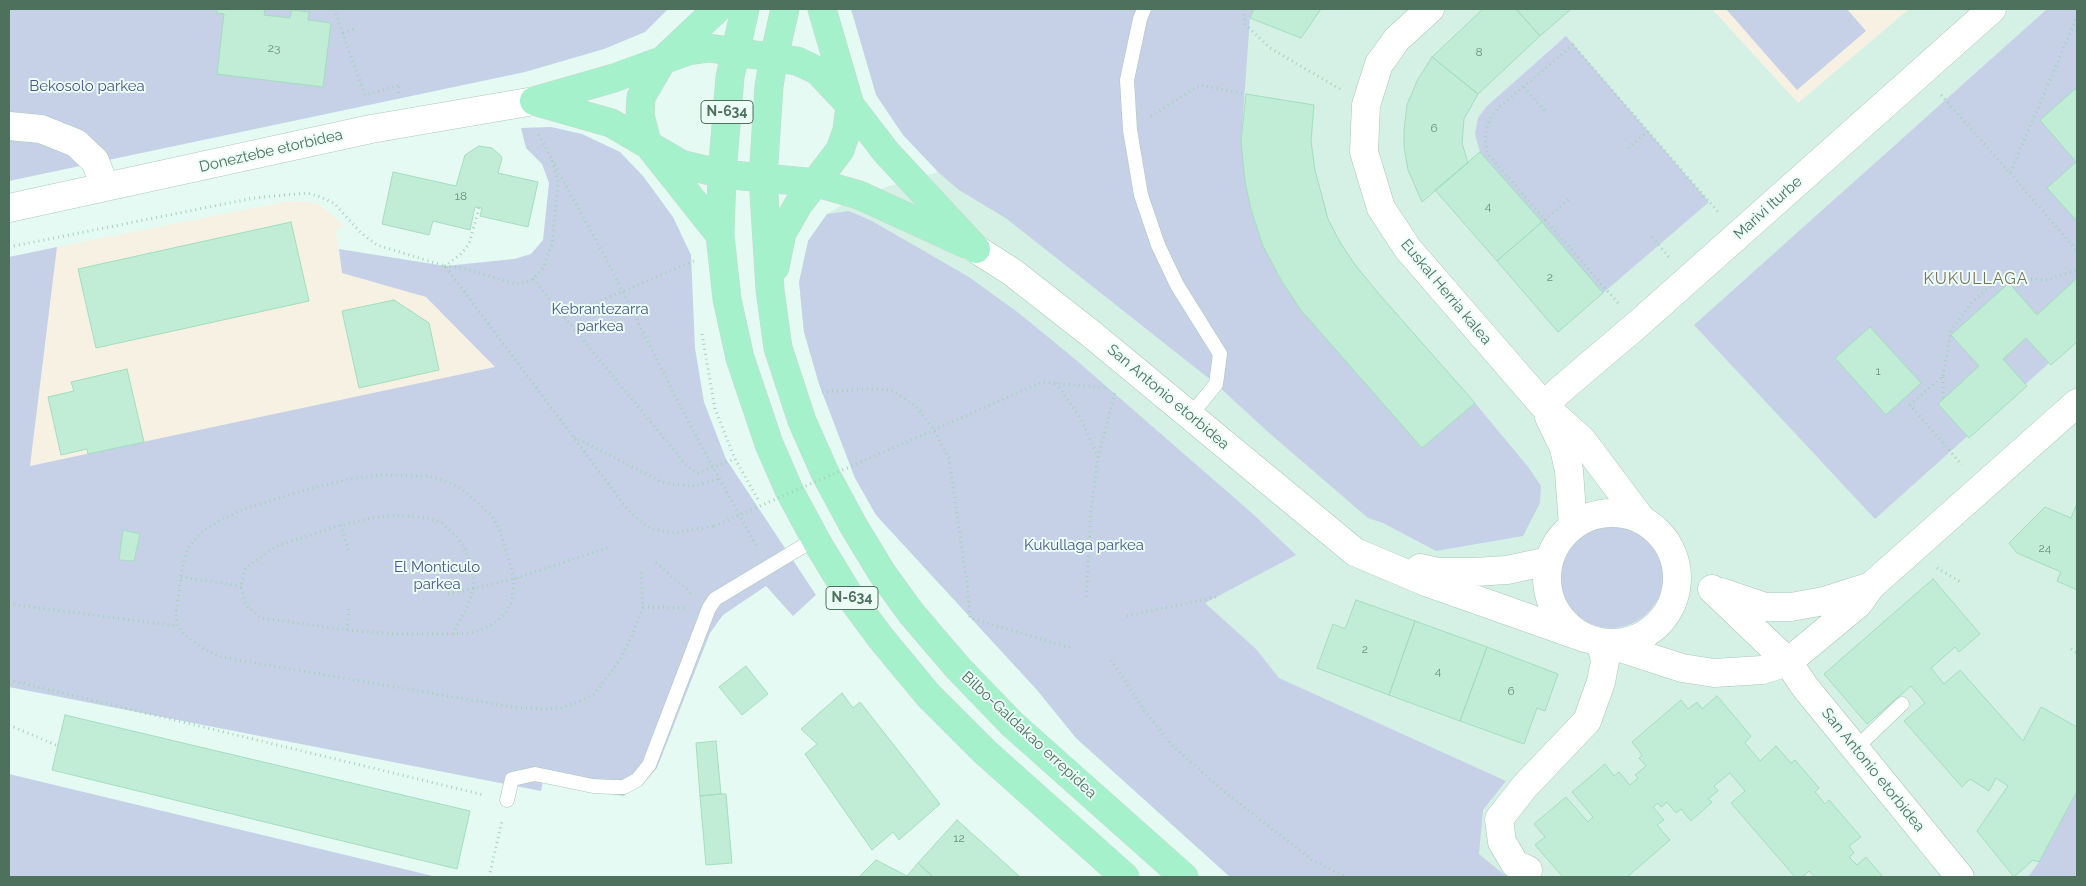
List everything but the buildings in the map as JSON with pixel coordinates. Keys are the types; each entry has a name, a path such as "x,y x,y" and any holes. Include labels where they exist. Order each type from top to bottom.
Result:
{"highway":[{"path":"717,9 662,61 641,97 640,115 647,143 720,234"},
{"name":"N-634","path":"745,9 730,77 722,174 720,234 727,299 740,358 769,444 815,539 849,595 874,630 928,695 985,752 1125,877"},
{"name":"Bilbo-Galdakao errepidea","path":"785,9 769,86 763,178 770,290 778,348 802,421 825,473 852,525 882,573 911,613 952,661 999,710 1184,877"},
{"path":"770,290 782,233 798,205 817,183 840,150 847,130 850,105 822,9"},
{"path":"534,114 614,78 688,51 709,48 735,50 797,61 818,72 850,105 886,152 976,249"},
{"path":"534,114 611,123 681,164 722,174 817,183 859,195 976,249"}],"street":[{"name":"Euskal Herria kalea","path":"1430,9 1398,39 1379,64 1366,104 1364,152 1381,208 1408,249 1544,406 1582,440 1642,520"},
{"name":"Marivi Iturbe","path":"1544,406 1992,9"},
{"name":"Doneztebe etorbidea","path":"9,208 371,129 534,114"},
{"path":"9,126 41,129 76,143 95,161 105,187"},
{"name":"San Antonio etorbidea","path":"976,249 1012,272 1090,333 1355,552 1426,582 1598,641 1682,668 1714,673 1762,670 1788,662 1858,604 1871,586 2077,403"},
{"name":"Euskal Herria kalea","path":"1544,406 1564,448 1569,471 1573,526"},
{"path":"1606,513 1624,514 1642,520 1654,528 1665,540 1672,553 1677,571 1677,590 1670,608 1659,624 1644,636 1627,642 1598,641 1570,628 1549,597 1547,579 1549,561 1558,542 1573,526 1589,518 1606,513"},
{"name":"San Antonio etorbidea","path":"1355,552 1438,572 1508,570 1549,561"},
{"name":"San Antonio etorbidea","path":"1672,553 1712,588 1765,607 1791,607 1824,601 1871,586"},
{"path":"1712,588 1788,662"},
{"path":"1528,870 1515,864 1502,842 1499,819 1525,786 1587,721 1601,682 1605,660 1598,641"},
{"name":"San Antonio etorbidea","path":"1788,662 1805,687 1960,877"}],"lane":[{"path":"1144,9 1140,19 1127,80 1130,130 1141,195 1158,245 1177,285 1220,354 1216,384 1190,415"},
{"path":"507,800 512,779 536,774 594,786 624,787 636,780 650,765 709,608 715,600 815,539"},
{"path":"1856,748 1902,704"}],"path":[{"path":"334,9 365,95 400,86"},
{"path":"1243,9 1245,24 1270,48 1366,104"},
{"path":"2010,173 2077,17"},
{"path":"343,33 354,29"},
{"path":"1638,324 1544,220 1487,152 1485,139 1490,117 1573,45 1738,235"},
{"path":"1921,72 2077,251"},
{"path":"1130,130 1200,85 1246,94"},
{"path":"1524,87 1547,113"},
{"path":"9,247 254,198 307,193 335,204 361,233 377,245 445,266 463,268 516,284 524,283 533,279 542,270 552,244 558,182 552,160 534,114"},
{"path":"1628,148 1648,131"},
{"path":"552,160 572,194 713,469 768,568"},
{"path":"1544,220 1570,198"},
{"path":"445,266 460,256 470,244 479,208"},
{"path":"564,316 700,258"},
{"path":"445,266 628,510 652,529 674,533 714,526 1042,382 1116,389 1098,457 1091,510 1086,600"},
{"path":"1943,398 1942,376 1951,330 1973,301 2001,277 2047,280 2077,270"},
{"path":"533,279 686,466 698,473 713,469 735,459 715,409 702,332"},
{"path":"1942,376 1910,405 1982,488"},
{"path":"1056,383 1081,419 1098,457"},
{"path":"822,392 868,389 891,390 916,406 934,430 949,458 967,583 970,618 1071,648"},
{"path":"573,436 660,481 677,485 696,486 719,478"},
{"path":"453,634 468,605 474,586 472,568 465,549 456,536 442,524 427,518 397,515 372,518 341,525 279,545 246,567 241,586 245,604 261,618 347,630 396,634 453,634 469,633 483,629 497,621 507,611 512,601 514,578 500,530 492,516 465,491 448,482 429,476 402,474 380,475 340,482 261,503 222,518 200,533 188,548 176,613 178,626 187,637 204,649 221,657 512,707 546,709 562,708 594,694 617,664 630,640 642,607 641,572"},
{"path":"341,525 348,550"},
{"path":"448,594 474,586 514,578 609,547"},
{"path":"656,564 709,608"},
{"path":"181,578 241,586"},
{"path":"1127,616 1220,596"},
{"path":"9,604 178,626"},
{"path":"642,607 709,608"},
{"path":"347,630 349,608"},
{"path":"2071,649 2077,653"},
{"path":"1111,660 1143,709 1173,746 1221,789 1312,860 1346,877"},
{"path":"9,680 507,800 489,877"},
{"path":"9,726 58,746"}],"shaded area":[{"path":"1039,9 2077,9 2077,877 1230,877 1076,738 1037,690 876,515 855,478 819,384 804,332 799,282 808,241 827,214 859,195 938,172"},
{"path":"1712,9 1909,9 1798,103"},
{"path":"289,201 309,202 320,205 344,225 336,232 342,273 370,277 426,297 451,317 496,367 428,387 30,466 57,247"}],"green space":[{"name":"Bekosolo parkea","path":"9,9 668,9 645,32 604,49 525,72 9,181"},
{"path":"851,9 1254,9 1250,18 1241,142 1251,209 1263,246 1281,280 1300,309 1422,448 1475,403 1529,468 1541,486 1540,503 1523,536 1436,551 1383,523 1368,518 1268,432 1216,384 1007,219 959,190 938,172 903,135 876,95"},
{"path":"1726,9 1847,9 1866,31 1797,90"},
{"path":"2047,9 2077,9 2077,338 1875,519 1694,325"},
{"path":"1566,36 1709,202 1603,293 1480,152 1475,134 1478,118 1486,107"},
{"name":"El Monticulo parkea","path":"551,127 582,134 620,152 643,176 673,217 691,255 695,348 704,402 726,459 816,595 793,616 766,586 723,615 710,633 657,768 642,785 623,796 543,781 541,791 9,687 9,257 57,247 30,466 495,367 426,297 342,273 339,249 445,266 514,259 531,254 543,240 549,183 542,164 526,148 521,128"},
{"name":"Kukullaga parkea","path":"849,211 872,221 969,277 1020,314 1076,360 1253,514 1296,555 1205,603 1256,649 1279,678 1506,781 1483,810 1479,854 1507,877 1230,877 1076,738 1037,690 876,515 855,478 819,384 804,332 799,282 808,241 827,214"},
{"path":"1611,524 1631,528 1648,539 1659,556 1663,576 1659,596 1648,613 1631,624 1611,628 1591,624 1574,613 1563,596 1559,576 1563,556 1574,539 1591,528"},
{"path":"9,774 437,877 9,877"},
{"path":"2077,791 2077,877 2028,877 2039,862"}],"district":[{"name":"KUKULLAGA","path":"1976,279"}],"park label":[{"name":"Kebrantezarra parkea","path":"600,318"}]}
